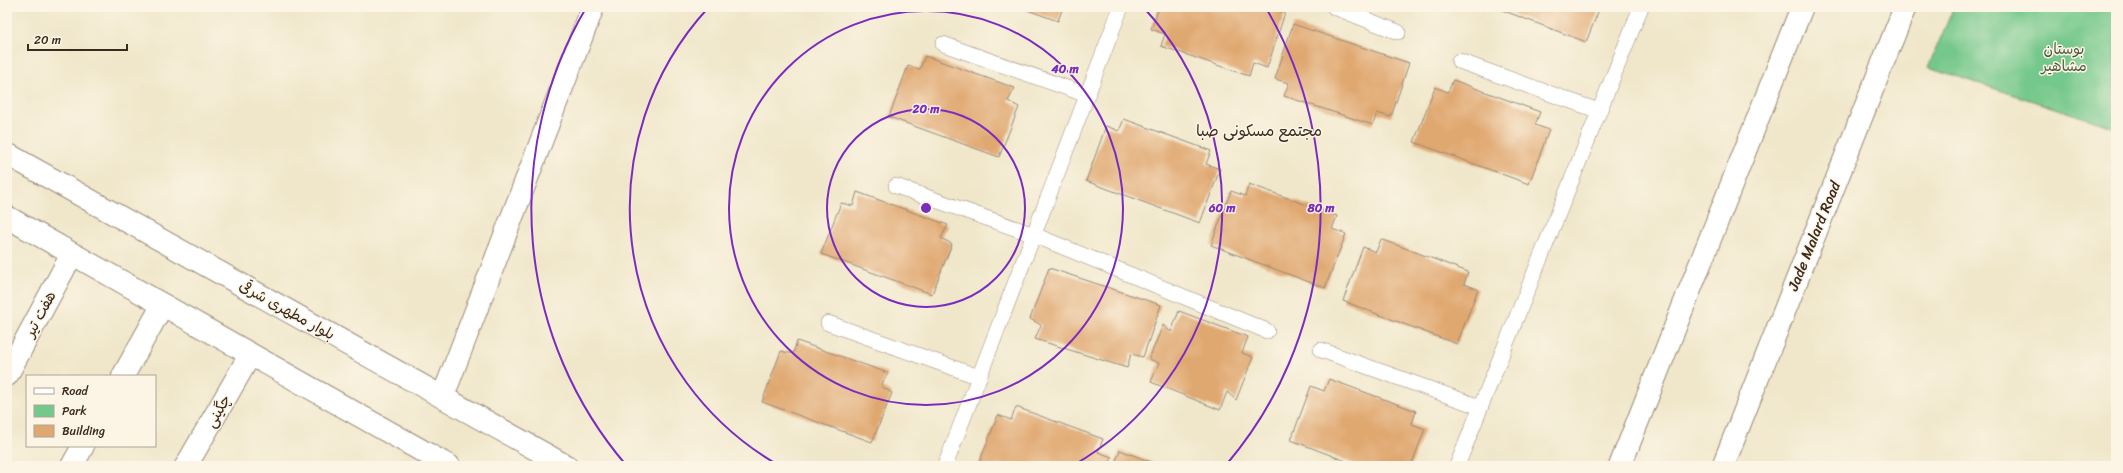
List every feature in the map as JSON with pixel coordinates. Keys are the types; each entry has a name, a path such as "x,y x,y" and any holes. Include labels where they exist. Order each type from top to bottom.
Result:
{"main road":[{"path":"442,396 593,7"},
{"path":"1620,466 1802,7"},
{"name":"Jade Malard Road","path":"1723,466 1905,7"},
{"name":"بلوار مطهری شرقی","path":"7,154 566,466"},
{"path":"7,217 162,306 449,466"},
{"name":"هفت تیر","path":"9,366 72,254"},
{"path":"124,375 162,306"},
{"name":"چگینی","path":"186,466 250,355"},
{"path":"72,466 82,447"}],"lane":[{"path":"945,466 1121,7"},
{"path":"1334,7 1398,32"},
{"path":"1457,466 1641,7"},
{"path":"943,44 1087,95"},
{"path":"1459,61 1599,111"},
{"path":"896,186 1034,235 1267,331"},
{"path":"828,323 979,377"},
{"path":"1321,350 1480,407"}],"green space":[{"name":"بوستان مشاهیر","path":"1954,7 2116,7 2116,128 1928,67"}],"building":[{"path":"1019,7 1063,7 1058,21"},
{"path":"1159,7 1267,7 1285,13 1267,68 1253,63 1249,76 1161,46 1165,34 1151,29"},
{"path":"1494,7 1600,7 1586,42"},
{"path":"1293,24 1409,63 1391,117 1377,113 1373,125 1284,96 1289,83 1275,79"},
{"path":"925,56 1015,88 1008,101 1019,107 999,157 889,117 908,66 920,69"},
{"path":"1453,80 1540,112 1535,125 1549,130 1529,184 1414,142 1435,87 1448,92"},
{"path":"1124,119 1211,151 1206,164 1220,169 1200,223 1086,181 1106,126 1119,131"},
{"path":"1249,184 1337,216 1332,229 1346,234 1325,288 1211,245 1231,191 1245,196"},
{"path":"857,192 948,225 941,238 952,244 932,294 821,254 841,203 853,206"},
{"path":"1381,239 1468,272 1464,284 1478,289 1457,344 1343,301 1363,247 1376,252"},
{"path":"1049,268 1161,305 1143,357 1131,354 1127,368 1035,339 1041,325 1030,319"},
{"path":"1179,311 1248,337 1242,353 1253,357 1236,400 1227,392 1220,410 1151,382 1159,363 1149,359 1163,325 1171,332"},
{"path":"797,341 888,373 881,386 892,393 872,442 762,402 781,351 793,354"},
{"path":"1329,379 1416,411 1412,424 1425,429 1411,466 1359,466 1291,440 1311,386 1324,391"},
{"path":"1016,407 1103,439 1098,452 1112,457 1109,466 978,466 998,415 1011,420"},
{"path":"1120,450 1161,466 1114,466"}],"district":[{"name":"مجتمع مسکونی صبا","path":"1259,130"}]}
